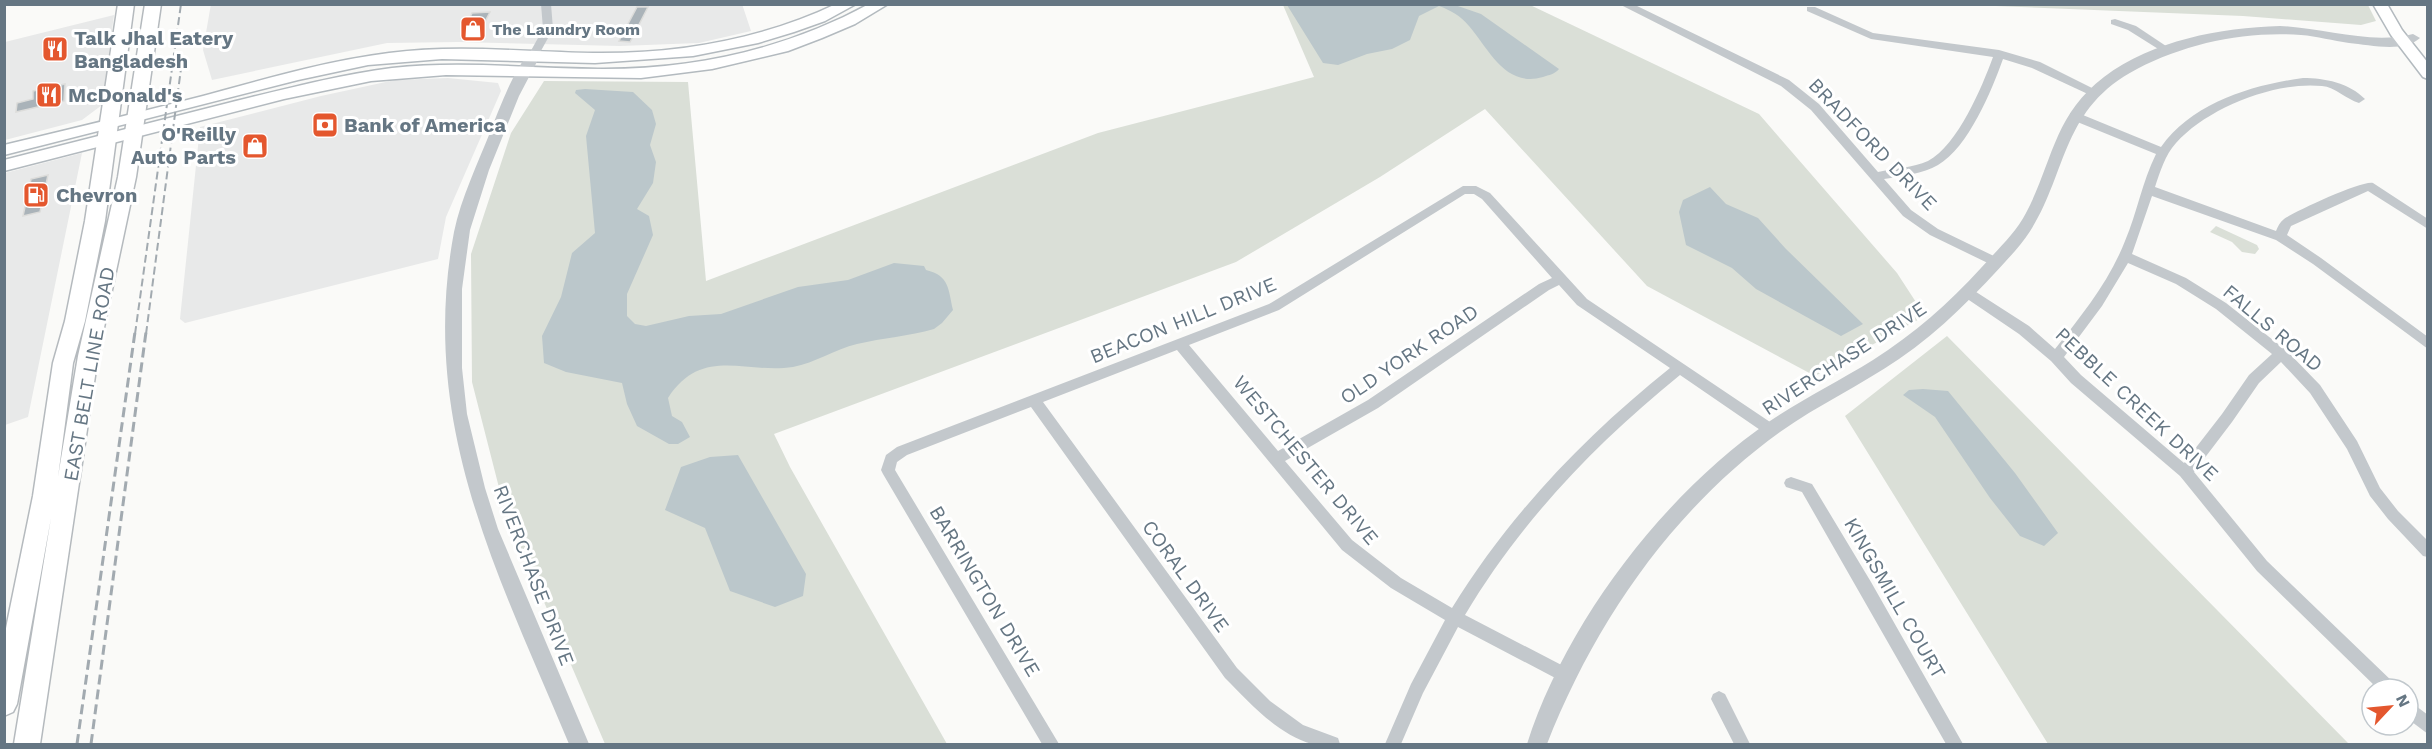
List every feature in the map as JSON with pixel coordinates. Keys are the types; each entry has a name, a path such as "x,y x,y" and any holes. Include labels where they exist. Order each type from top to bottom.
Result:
{"main road":[{"path":"136,125 302,73 350,63 438,54 596,58 644,57 745,49 849,4"},
{"path":"4,150 109,131 347,81 424,70 607,74 650,72 816,35 863,15 881,4"},
{"path":"2380,4 2427,74"},
{"path":"2394,4 2404,37 2427,57"},
{"path":"124,12 152,10"},
{"name":"EAST BELT LINE ROAD","path":"27,744 88,356 127,177 152,10"},
{"name":"EAST BELT LINE ROAD","path":"4,704 44,496 63,363 75,321 94,229 124,12"},
{"path":"347,81 350,63"},
{"path":"4,166 109,131"},
{"path":"63,363 88,356"},
{"path":"19,624 47,615"}],"street":[{"name":"RIVERCHASE DRIVE","path":"546,4 548,29 512,96 482,170 462,230 454,289 454,368 459,414 476,488 489,529 579,744"},
{"name":"BRADFORD DRIVE","path":"1624,4 1785,83 1800,93 1907,213 1954,243 1996,262"},
{"path":"1811,9 1871,36 1999,54 2036,65 2094,92"},
{"path":"2115,22 2132,28 2167,50"},
{"name":"RIVERCHASE DRIVE","path":"1538,744 1568,676 1614,595 1647,550 1682,509 1718,473 1771,430 1809,404 1894,354 1944,318 2020,236 2036,210 2061,142 2074,116 2094,92 2129,67 2167,50 2207,38 2248,32 2305,31 2334,37 2404,37"},
{"path":"1875,177 1933,164 1951,150 1992,75 1999,54"},
{"path":"2056,357 2082,325 2110,284 2131,244 2154,171 2171,141 2202,114 2243,95 2297,82 2323,82 2359,99"},
{"path":"2074,116 2164,153"},
{"path":"2280,237 2286,223 2350,192 2369,186 2427,225"},
{"name":"BEACON HILL DRIVE","path":"891,459 902,451 1181,345 1274,307 1463,190 1476,190 1486,196 1561,279"},
{"path":"2149,190 2280,237 2317,261 2427,344"},
{"name":"FALLS ROAD","path":"2124,256 2181,281 2221,306 2282,355 2315,388 2352,445 2375,492 2393,516 2427,551"},
{"path":"1561,279 1582,302 1771,430"},
{"name":"OLD YORK ROAD","path":"1276,459 1373,404 1544,287 1561,279"},
{"name":"PEBBLE CREEK DRIVE","path":"1968,293 2024,330 2056,357 2076,379 2185,472 2262,566 2377,677"},
{"name":"WESTCHESTER DRIVE","path":"1181,345 1347,545 1368,565 1455,617 1568,676"},
{"path":"2185,472 2233,411 2256,374 2266,364 2282,355"},
{"path":"1393,744 1433,654 1498,551 1551,484 1606,427 1680,369"},
{"name":"CORAL DRIVE","path":"1034,401 1231,673 1264,706 1297,730 1332,744"},
{"name":"BARRINGTON DRIVE","path":"891,459 888,470 1051,744"},
{"name":"KINGSMILL COURT","path":"1791,483 1807,488 1866,587 1954,744"},
{"path":"1719,699 1742,744"}],"shaded area":[{"path":"211,4 742,4 751,31 699,43 620,46 458,42 387,43 212,80 203,50"},
{"path":"1528,4 1759,114 1897,273 1925,316 1815,376 1647,286 1485,109 1380,177 1236,262 774,434 790,467 947,744 605,744 505,511 472,382 471,254 511,133 544,81 688,82 706,281 1098,133 1314,77 1283,5"},
{"path":"1287,5 1455,5 1481,14 1559,69 1550,75 1530,79 1508,72 1462,19 1439,6 1419,16 1410,40 1392,49 1367,54 1338,65 1323,63"},
{"path":"1970,5 2368,5 2376,21 2361,25 2243,16"},
{"path":"114,15 102,105 82,120 5,140 5,42"},
{"path":"448,78 498,83 501,91 446,217 438,259 185,323 180,319 200,127 395,80"},
{"path":"576,90 633,92 652,110 656,124 650,145 656,162 653,183 637,209 649,216 653,235 627,294 627,316 635,324 646,326 689,316 721,314 798,287 848,280 894,263 924,266 926,270 940,276 947,284 953,310 934,329 857,344 793,367 725,366 710,367 695,372 681,382 668,398 672,416 682,422 690,437 678,444 669,444 637,426 627,404 622,383 566,372 544,363 542,336 561,297 572,253 595,233 586,136 595,110 575,93"},
{"path":"82,153 28,417 5,425 5,173"},
{"path":"1710,187 1726,204 1758,218 1786,249 1863,324 1841,336 1756,289 1732,268 1686,245 1679,212 1683,200"},
{"path":"2216,226 2257,245 2259,249 2255,254 2242,252 2232,242 2210,232"},
{"path":"1947,336 2349,744 2048,744 1845,416"},
{"path":"1909,390 1948,391 2015,473 2058,533 2044,546 2020,536 1990,498 1935,417 1903,395"},
{"path":"738,455 806,574 803,596 775,607 730,591 705,528 665,510 681,467 710,457"}],"building":[{"path":"637,7 648,7 630,42 619,41"},
{"name":"The Laundry Room","path":"490,12 477,37 461,38 472,13"},
{"name":"McDonald's","path":"65,84 64,101 16,112 17,103 33,99 33,91"},
{"name":"Chevron","path":"48,175 40,212 23,216 31,179"}],"railway":[{"path":"135,334 181,4"},
{"path":"146,334 182,61"},
{"path":"77,744 135,332"},
{"path":"91,744 146,332"}],"place":[{"name":"The Laundry Room","path":"473,29"},
{"name":"Talk Jhal Eatery Bangladesh","path":"55,49"},
{"name":"McDonald's","path":"49,95"},
{"name":"Bank of America","path":"325,125"},
{"name":"O'Reilly Auto Parts","path":"255,146"},
{"name":"Chevron","path":"36,195"}]}
